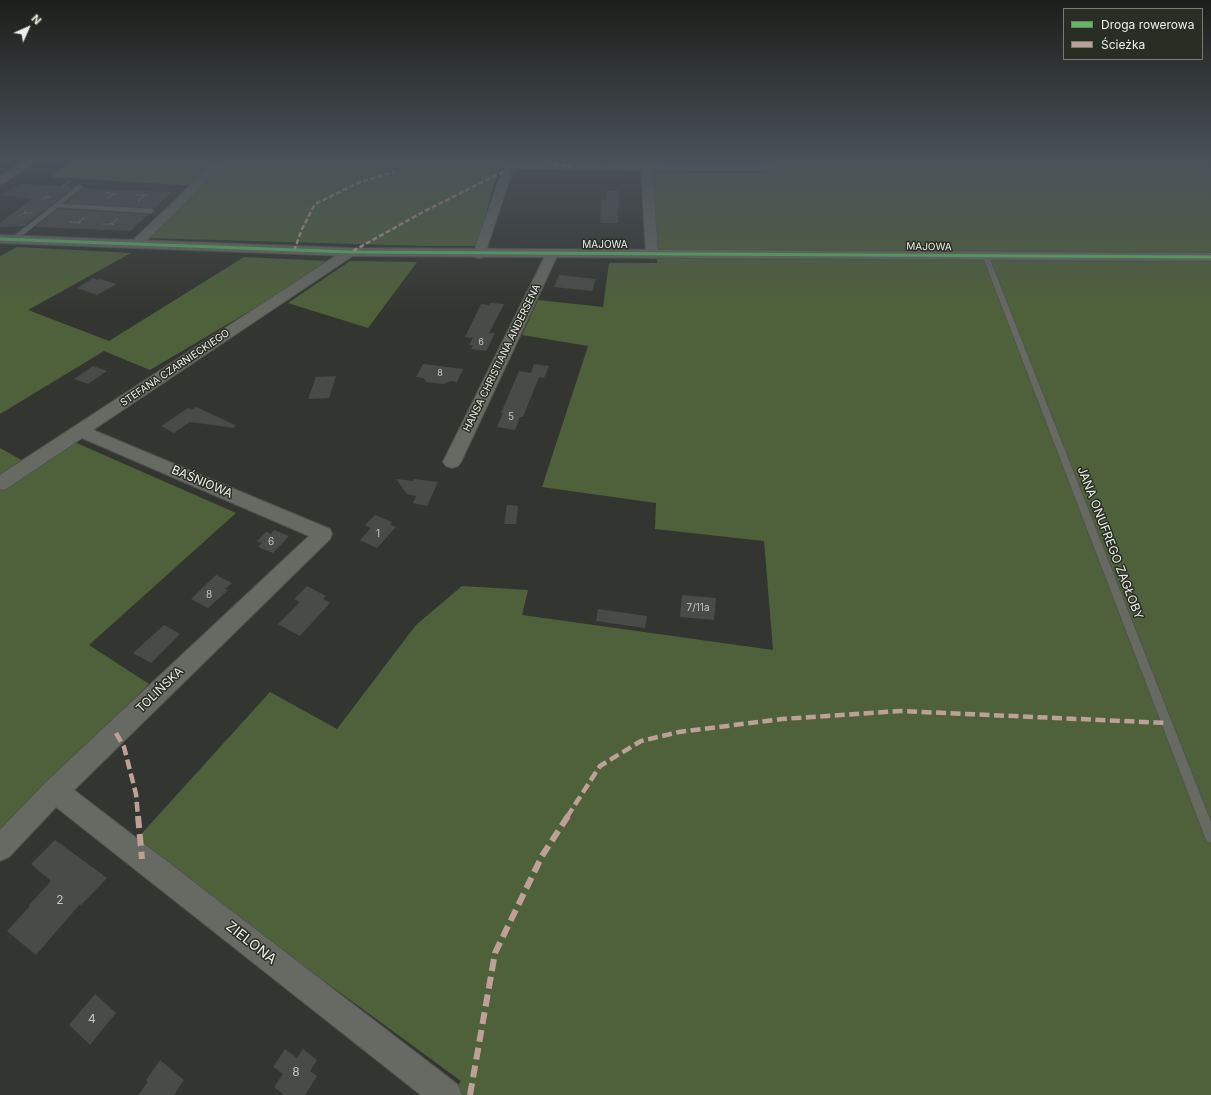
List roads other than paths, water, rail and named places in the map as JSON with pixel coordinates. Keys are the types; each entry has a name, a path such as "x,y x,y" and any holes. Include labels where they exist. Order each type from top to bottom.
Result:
{"street":[{"path":"135,245 170,211"},
{"path":"479,254 493,211"},
{"path":"649,211 652,254"},
{"name":"MAJOWA","path":"7,239 350,252 479,254 1211,257"},
{"name":"STEFANA CZARNIECKIEGO","path":"0,484 350,252"},
{"name":"HANSA CHRISTIANA ANDERSENA","path":"452,462 552,254"},
{"name":"BAŚNIOWA","path":"81,431 323,534"},
{"name":"TOLIŃSKA","path":"0,848 55,791 323,534"},
{"name":"ZIELONA","path":"55,791 446,1095"}],"lane":[{"path":"7,239 48,211"},
{"name":"JANA ONUFREGO ZAGŁOBY","path":"986,257 1211,837"}]}
